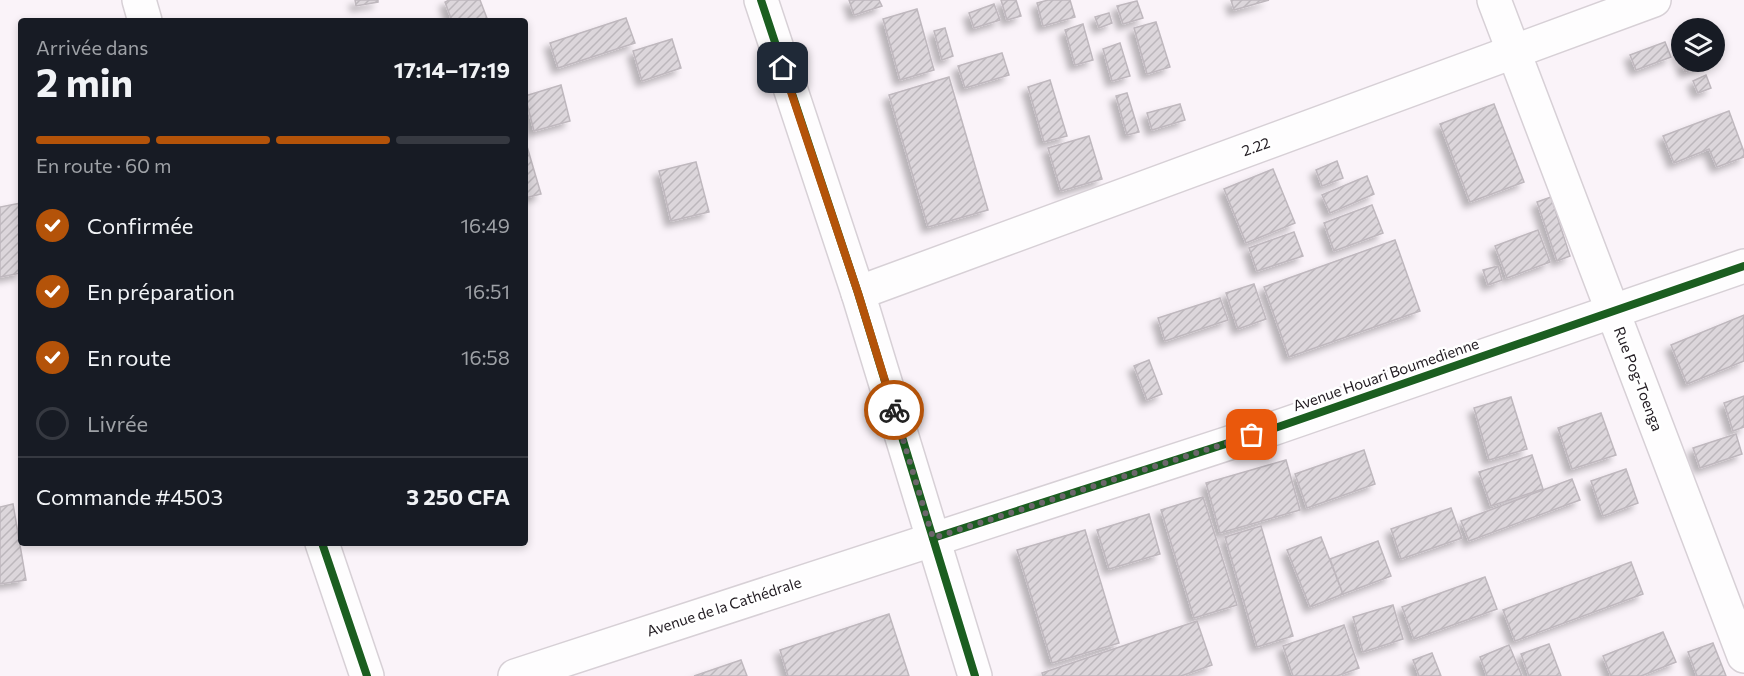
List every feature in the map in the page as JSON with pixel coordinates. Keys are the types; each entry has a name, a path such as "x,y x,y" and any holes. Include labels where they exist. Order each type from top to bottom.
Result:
{"main road":[{"path":"139,0 144,18"},
{"path":"761,0 858,293 975,676"},
{"name":"Rue Pog-Toenga","path":"1494,0 1744,656"},
{"name":"2.22","path":"858,293 1654,0"},
{"name":"Avenue Houari Boumedienne","path":"933,538 1275,428 1744,266"},
{"name":"Avenue de la Cathédrale","path":"515,676 933,538"},
{"path":"323,546 367,676"}],"building":[{"path":"355,0 378,0 378,2 356,6"},
{"path":"480,0 487,18 451,18 445,2"},
{"path":"849,0 879,0 882,6 854,15"},
{"path":"1001,0 1016,0 1021,16 1007,20"},
{"path":"1048,0 1070,0 1075,17 1043,26 1037,3"},
{"path":"1231,0 1269,0 1234,10"},
{"path":"1137,1 1143,18 1123,24 1117,6"},
{"path":"994,4 1000,20 974,28 969,13"},
{"path":"917,9 934,70 900,80 883,19"},
{"path":"1109,13 1112,23 1099,28 1095,17"},
{"path":"626,18 635,43 558,68 550,43"},
{"path":"1156,22 1170,67 1147,74 1134,28"},
{"path":"1083,24 1093,60 1075,65 1065,30"},
{"path":"945,28 953,56 942,60 934,31"},
{"path":"672,39 681,68 642,81 633,51"},
{"path":"1665,42 1671,57 1636,70 1630,55"},
{"path":"1120,43 1130,76 1112,81 1103,49"},
{"path":"1002,53 1009,75 965,88 958,66"},
{"path":"1706,75 1711,88 1698,93 1693,81"},
{"path":"949,77 988,210 928,227 889,95"},
{"path":"1050,80 1067,136 1044,142 1028,87"},
{"path":"561,85 570,121 534,131 528,108 528,95"},
{"path":"1127,93 1139,132 1127,135 1116,96"},
{"path":"1180,104 1185,120 1152,130 1147,113"},
{"path":"1494,104 1524,182 1470,202 1440,124"},
{"path":"1729,111 1744,157 1717,167 1709,149 1674,163 1663,136"},
{"path":"1089,136 1102,179 1061,191 1048,148"},
{"path":"528,150 541,194 528,197"},
{"path":"1337,161 1343,178 1322,186 1316,170"},
{"path":"696,162 709,212 671,221 659,171"},
{"path":"1273,169 1295,223 1246,243 1224,189"},
{"path":"1367,176 1374,194 1330,213 1322,195"},
{"path":"1551,197 1570,256 1557,261 1537,202"},
{"path":"18,204 18,274 0,277 0,207"},
{"path":"1372,205 1383,233 1334,251 1324,223"},
{"path":"1538,230 1550,262 1507,278 1495,246"},
{"path":"1294,232 1303,256 1257,271 1249,248"},
{"path":"1395,240 1420,311 1289,357 1264,287"},
{"path":"1498,266 1502,280 1488,285 1483,270"},
{"path":"1254,284 1266,319 1238,329 1226,293"},
{"path":"1220,298 1228,320 1165,341 1158,318"},
{"path":"1744,315 1744,361 1687,384 1671,345"},
{"path":"1149,360 1162,394 1147,400 1134,366"},
{"path":"1744,396 1744,427 1733,431 1724,403"},
{"path":"1511,397 1527,449 1489,460 1474,408"},
{"path":"1601,413 1616,455 1572,469 1558,428"},
{"path":"1736,434 1742,454 1700,468 1693,448"},
{"path":"1364,450 1375,484 1307,508 1295,474"},
{"path":"1532,455 1543,489 1491,506 1479,472"},
{"path":"1286,460 1300,510 1220,533 1206,483"},
{"path":"1626,469 1638,503 1603,516 1591,481"},
{"path":"1572,479 1580,500 1469,541 1461,521"},
{"path":"1203,497 1237,605 1194,618 1161,510"},
{"path":"13,504 18,546 20,546 26,580 0,584 0,507"},
{"path":"1451,508 1462,538 1401,559 1391,529"},
{"path":"1149,514 1160,554 1109,569 1097,530"},
{"path":"1261,526 1293,636 1257,647 1225,537"},
{"path":"1085,530 1119,643 1052,663 1017,550"},
{"path":"1321,537 1343,594 1310,607 1287,550"},
{"path":"1378,541 1391,576 1343,594 1330,559"},
{"path":"1631,562 1643,594 1515,641 1503,610"},
{"path":"1485,577 1497,609 1414,639 1402,607"},
{"path":"1393,605 1403,639 1363,652 1353,617"},
{"path":"889,614 909,676 788,676 780,650"},
{"path":"1197,621 1212,665 1181,676 1043,676 1042,673"},
{"path":"1344,625 1359,668 1337,676 1293,676 1283,646"},
{"path":"1663,632 1676,662 1641,676 1611,676 1603,656"},
{"path":"1713,643 1726,676 1697,676 1688,652"},
{"path":"1549,644 1561,676 1529,676 1521,654"},
{"path":"1509,645 1522,676 1487,676 1480,657"},
{"path":"1432,653 1441,676 1419,676 1413,660"},
{"path":"741,660 747,676 694,676"}],"cycle path":[{"path":"761,0 858,293 975,676"},
{"path":"933,538 1275,428 1744,266"},
{"path":"323,546 367,676"}],"way so far":[{"path":"894,410 933,538 1252,435"}],"route":[{"path":"783,68 858,293 894,410"}]}
